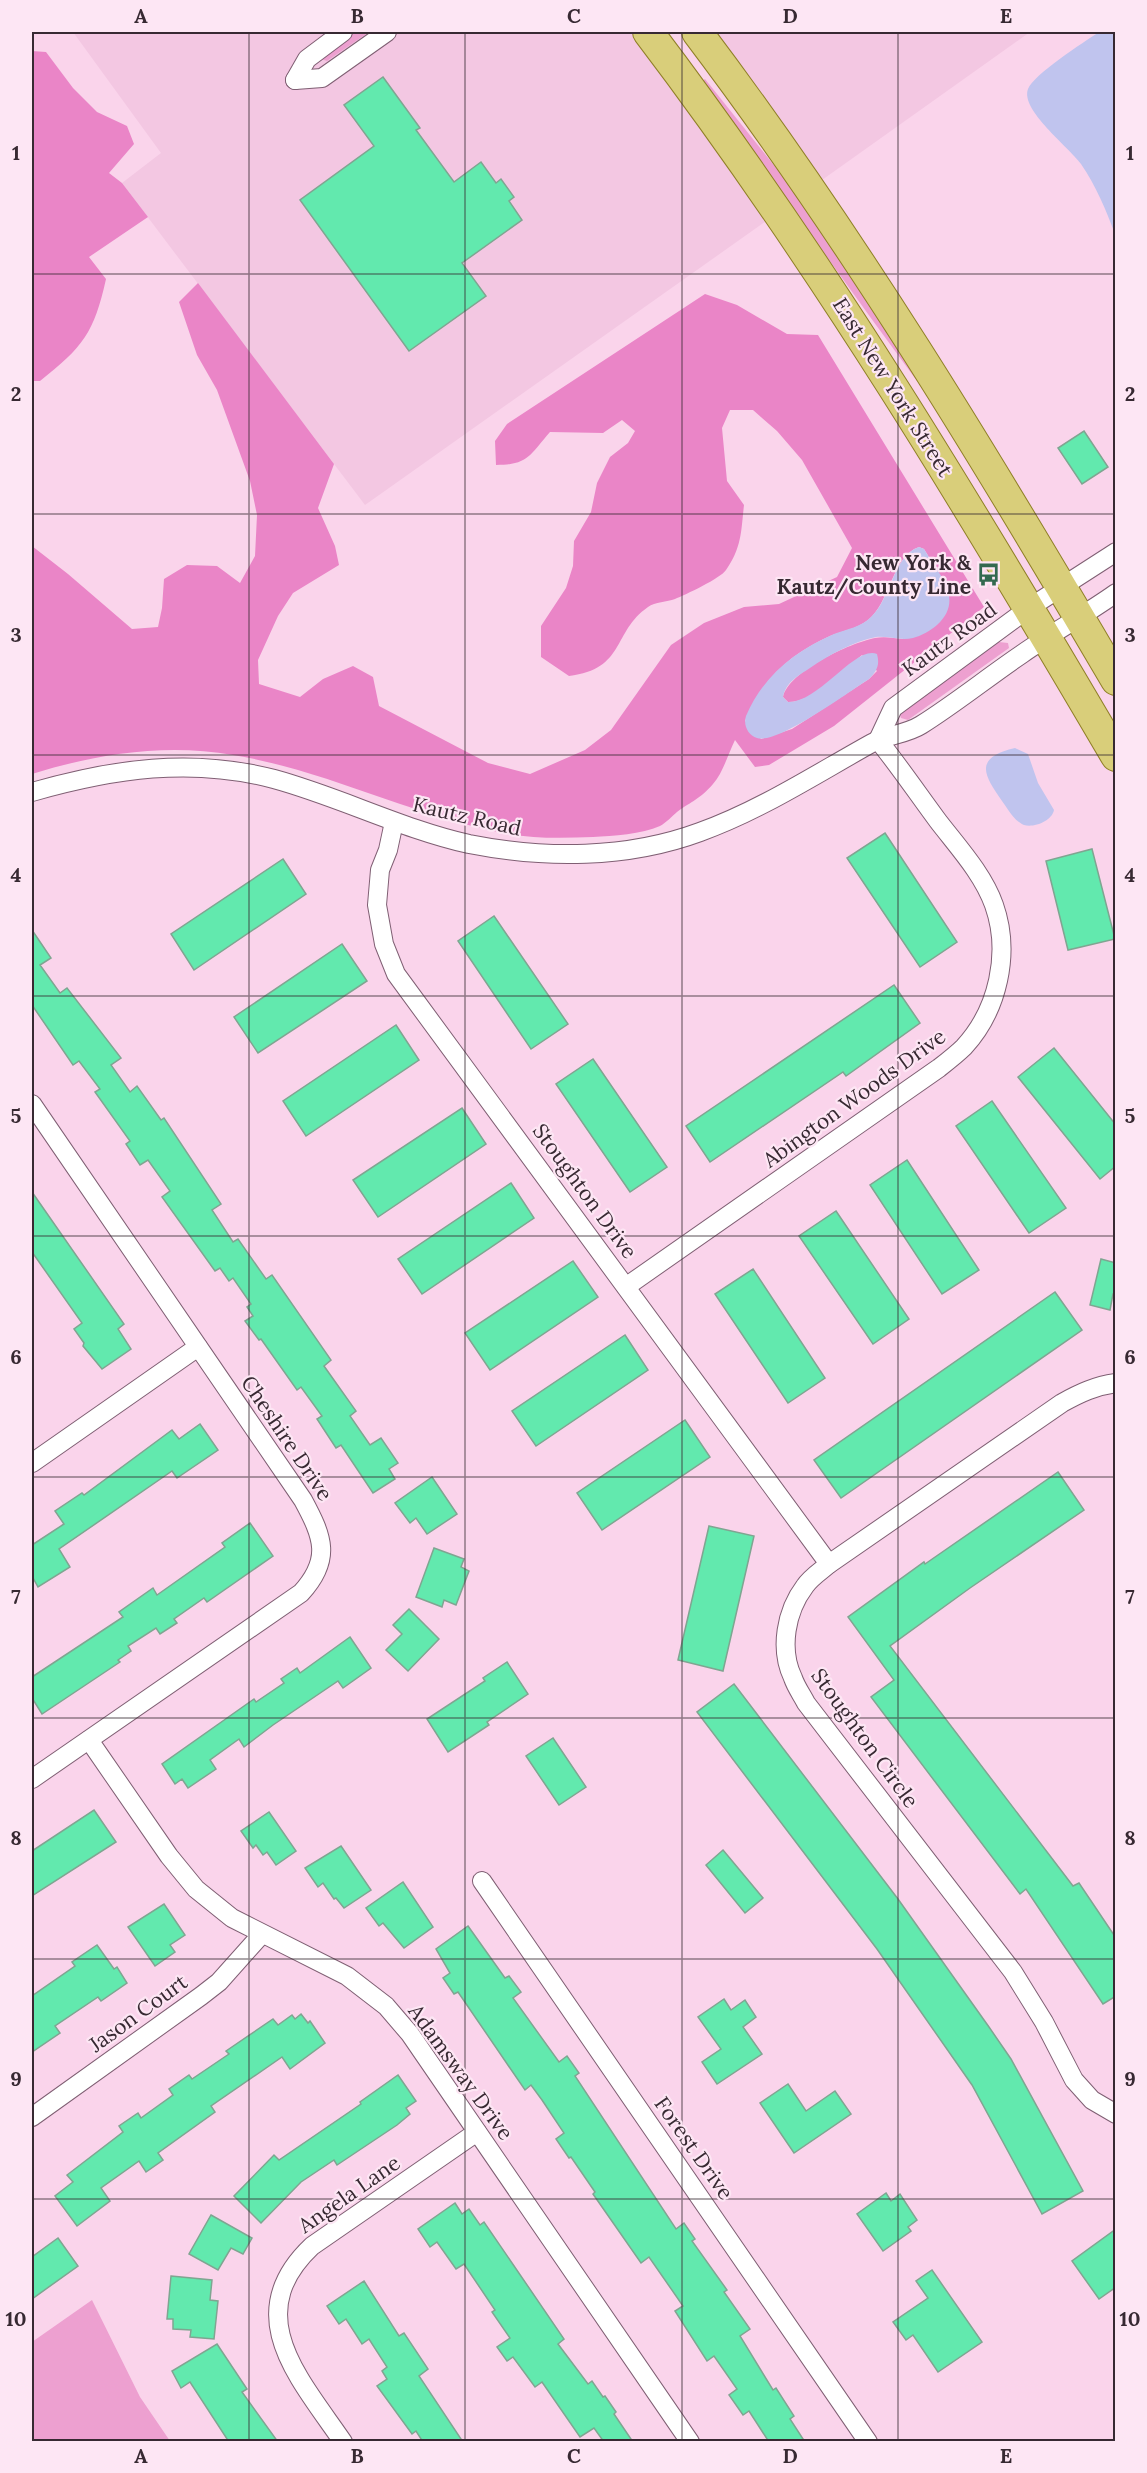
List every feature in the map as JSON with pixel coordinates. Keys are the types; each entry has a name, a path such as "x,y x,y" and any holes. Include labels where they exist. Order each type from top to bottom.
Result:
{"main road":[{"name":"East New York Street","path":"648,32 711,116 820,272 921,430 1116,756"},
{"name":"East New York Street","path":"697,32 748,100 845,240 914,346 1116,680"}],"street":[{"path":"343,32 307,59 295,80 322,78 387,32"},
{"name":"Kautz Road","path":"878,740 893,708 1029,608 1116,552"},
{"name":"Kautz Road","path":"32,792 88,776 143,768 204,767 273,779 394,822 467,843 525,853 601,853 654,846 700,832 731,819 776,797 878,740 918,727 1046,637 1079,619 1116,593"},
{"name":"Abington Woods Drive","path":"627,1286 939,1068 963,1048 978,1030 992,1002 1000,976 1001,938 994,905 979,876 878,740"},
{"name":"Stoughton Drive","path":"394,822 388,850 380,870 377,905 384,944 396,974 829,1564"},
{"name":"Cheshire Drive","path":"32,1104 303,1500 316,1524 321,1540 322,1558 315,1578 301,1593 32,1779"},
{"path":"32,1463 198,1347"},
{"name":"Stoughton Circle","path":"1116,1383 1092,1388 1062,1403 829,1564 806,1583 793,1602 786,1645 792,1677 807,1703 1013,1972 1044,2022 1074,2080 1092,2100 1116,2114"},
{"name":"Adamsway Drive","path":"89,1740 183,1874 215,1905 261,1935 347,1976 386,2007 410,2034 690,2442"},
{"name":"Forest Drive","path":"482,1881 868,2442"},
{"name":"Jason Court","path":"32,2117 219,1982 261,1935"},
{"name":"Angela Lane","path":"343,2442 287,2358 280,2336 278,2302 292,2270 312,2246 477,2132"}],"shaded area":[{"path":"73,32 632,32 769,219 365,505 122,183 161,153"},
{"path":"352,32 369,32 327,61 321,59 322,53"},
{"path":"714,32 1030,32 822,180"},
{"path":"32,51 46,52 73,88 97,112 127,126 134,144 109,173 122,183 148,217 89,257 106,279 97,313 85,338 77,348 40,381 32,381"},
{"path":"705,79 797,194 920,379 917,381 701,82"},
{"path":"198,283 334,464 318,508 335,546 339,565 293,593 278,616 258,660 259,684 300,697 323,679 353,666 373,677 379,706 488,763 530,774 585,750 611,730 671,645 704,623 744,607 779,604 837,577 852,548 802,460 777,431 753,410 730,410 722,428 727,481 744,505 738,546 726,570 710,582 686,594 648,607 628,627 610,658 600,666 569,676 541,657 541,626 566,588 573,566 574,541 591,512 597,483 610,457 628,443 635,431 622,420 603,433 550,432 528,457 507,465 496,465 495,441 507,424 705,294 737,305 787,334 818,335 984,607 834,726 769,765 755,767 735,740 720,774 704,793 662,825 636,833 559,838 503,833 435,815 301,771 233,755 207,752 156,750 131,752 81,761 32,774 32,546 132,629 158,627 164,579 187,565 217,566 240,583 255,556 257,515 250,481 217,390 197,355 179,302","holes":["919,547 924,549 946,585 903,639 875,638 836,652 808,668 796,678 783,697 788,702 798,701 818,692 862,655 877,671 869,679 792,729 761,739 745,721 759,693 768,681 802,651 868,620 881,603 903,560"]},
{"path":"1008,643 1009,648 908,720 901,718 899,711 989,644"},
{"path":"92,2300 140,2397 170,2441 32,2441 32,2342"}],"water":[{"path":"1099,32 1115,32 1115,234 1100,198 1081,164 1038,117 1027,98 1028,89 1039,76"},
{"path":"919,547 924,549 947,587 949,606 937,625 913,638 876,637 868,639 825,658 790,683 783,697 788,702 800,700 812,694 858,658 868,654 877,654 878,665 869,679 796,726 767,738 757,738 751,735 746,726 746,716 761,689 771,677 806,648 871,617 883,600 903,559"},
{"path":"1015,748 1028,754 1038,783 1054,810 1050,817 1037,824 1028,826 1017,821 987,775 988,762 993,757"}],"building":[{"path":"383,77 420,128 416,130 454,182 481,162 496,183 501,179 514,197 509,201 522,220 462,263 486,296 409,351 300,200 374,146 344,105"},
{"path":"1084,431 1108,467 1082,484 1058,448"},
{"path":"885,833 957,942 920,967 847,858"},
{"path":"1092,849 1115,939 1068,950 1046,861"},
{"path":"283,859 306,894 194,970 171,934"},
{"path":"494,916 568,1024 531,1049 458,941"},
{"path":"32,930 51,958 40,965 60,993 67,988 121,1058 111,1065 130,1092 137,1086 161,1120 164,1118 221,1204 212,1210 233,1242 238,1239 266,1279 272,1275 331,1360 324,1366 356,1411 350,1416 370,1445 381,1438 398,1463 389,1469 395,1479 373,1493 341,1445 336,1448 317,1419 322,1416 301,1387 297,1390 261,1339 259,1340 245,1321 253,1316 247,1307 251,1304 233,1278 229,1281 220,1268 215,1271 162,1197 170,1191 148,1160 140,1165 126,1144 130,1141 95,1092 100,1089 79,1061 73,1065 32,1005"},
{"path":"342,944 367,981 258,1053 234,1017"},
{"path":"894,985 920,1023 846,1076 843,1072 710,1162 686,1126"},
{"path":"396,1025 419,1060 306,1136 283,1101"},
{"path":"1054,1048 1116,1125 1116,1166 1100,1179 1018,1077"},
{"path":"593,1059 667,1167 630,1192 556,1084"},
{"path":"992,1101 1066,1208 1029,1233 956,1126"},
{"path":"462,1108 486,1144 378,1217 353,1180"},
{"path":"907,1160 979,1270 942,1294 870,1185"},
{"path":"511,1183 534,1218 422,1294 398,1259"},
{"path":"32,1192 124,1324 118,1329 131,1349 102,1369 83,1346 84,1343 74,1329 82,1323 32,1252"},
{"path":"836,1211 909,1319 873,1344 799,1236"},
{"path":"1101,1259 1116,1263 1116,1294 1113,1294 1110,1310 1090,1305"},
{"path":"573,1261 598,1297 490,1370 465,1333"},
{"path":"753,1269 825,1378 788,1403 715,1294"},
{"path":"1055,1292 1082,1330 841,1498 814,1460"},
{"path":"625,1335 648,1370 536,1446 512,1411"},
{"path":"685,1420 710,1457 602,1530 577,1493"},
{"path":"200,1424 218,1450 177,1478 172,1471 59,1549 70,1567 38,1587 32,1576 32,1545 64,1524 55,1511 82,1493 84,1495 172,1430 179,1439"},
{"path":"1058,1472 1084,1510 890,1646 1073,1886 1079,1883 1116,1938 1116,1996 1103,2004 1026,1889 1020,1894 871,1697 894,1680 848,1617 924,1562 925,1564"},
{"path":"432,1477 457,1514 427,1534 416,1518 410,1523 395,1503"},
{"path":"250,1523 273,1556 207,1602 204,1598 174,1619 177,1623 160,1634 156,1628 128,1646 131,1651 118,1660 120,1662 42,1714 32,1698 32,1677 123,1617 119,1612 153,1588 157,1595 225,1547 222,1543"},
{"path":"709,1526 754,1536 723,1671 678,1660"},
{"path":"434,1548 464,1559 461,1567 469,1571 456,1605 444,1600 442,1607 416,1597"},
{"path":"409,1609 439,1639 408,1671 386,1650 402,1634 393,1625"},
{"path":"350,1637 371,1668 343,1688 338,1681 244,1747 239,1739 210,1760 216,1769 188,1788 182,1779 175,1784 162,1764 254,1699 256,1702 284,1683 281,1679 297,1668 300,1673"},
{"path":"507,1662 528,1694 487,1722 489,1725 448,1752 427,1719 485,1681 483,1678"},
{"path":"734,1684 898,1899 989,2027 1011,2059 1083,2191 1042,2214 972,2085 877,1949 697,1712"},
{"path":"553,1738 586,1787 559,1805 526,1756"},
{"path":"94,1810 116,1842 32,1896 32,1851"},
{"path":"269,1812 296,1851 276,1865 267,1852 263,1855 256,1845 253,1848 241,1831"},
{"path":"341,1846 371,1890 344,1908 336,1898 334,1899 323,1883 318,1887 305,1868"},
{"path":"723,1850 763,1898 745,1913 706,1865"},
{"path":"403,1882 433,1927 404,1948 383,1923 379,1926 366,1908"},
{"path":"164,1904 185,1935 170,1945 175,1952 155,1966 128,1927"},
{"path":"468,1926 505,1978 509,1976 521,1992 513,1998 559,2062 567,2056 579,2073 575,2076 676,2229 684,2223 695,2239 692,2241 727,2290 724,2292 750,2329 740,2336 773,2390 776,2388 794,2416 790,2419 805,2442 769,2442 749,2411 743,2415 729,2395 737,2389 714,2356 707,2361 675,2311 683,2306 649,2257 641,2263 593,2194 595,2192 556,2139 564,2133 542,2100 531,2085 525,2090 458,1992 454,1994 443,1978 450,1973 436,1949"},
{"path":"97,1945 114,1969 117,1967 127,1983 101,2001 98,1997 55,2026 60,2033 32,2052 32,1996 75,1966 72,1962"},
{"path":"724,1999 731,2010 745,2000 756,2017 743,2027 762,2054 717,2084 702,2062 721,2049 698,2017"},
{"path":"301,2014 308,2023 310,2021 325,2043 290,2069 282,2057 211,2106 215,2112 158,2153 163,2160 146,2172 139,2161 101,2188 110,2201 77,2226 55,2196 73,2182 67,2175 123,2132 119,2126 138,2113 141,2118 173,2095 169,2089 189,2075 192,2079 229,2054 226,2051 273,2019 278,2025 292,2015 295,2019"},
{"path":"398,2075 416,2101 406,2108 410,2114 397,2125 337,2165 334,2160 301,2182 261,2223 234,2196 274,2155 279,2160 361,2104 360,2102"},
{"path":"788,2084 806,2111 835,2091 851,2114 794,2153 760,2103"},
{"path":"886,2193 891,2201 900,2194 917,2220 908,2227 911,2231 883,2251 857,2214"},
{"path":"455,2203 462,2214 469,2209 480,2225 484,2222 564,2339 558,2344 588,2384 592,2381 603,2397 605,2396 633,2442 604,2442 594,2428 580,2437 542,2382 535,2387 513,2357 507,2361 497,2347 510,2338 492,2312 495,2310 464,2264 456,2269 437,2242 430,2247 418,2229"},
{"path":"211,2215 252,2238 243,2254 231,2248 218,2270 189,2254"},
{"path":"1116,2229 1116,2287 1099,2299 1072,2261"},
{"path":"58,2238 78,2266 32,2299 32,2257"},
{"path":"932,2270 982,2342 938,2372 913,2335 906,2340 893,2322 928,2298 916,2281"},
{"path":"171,2276 212,2280 210,2300 218,2301 214,2339 190,2337 191,2330 173,2329 173,2319 167,2319"},
{"path":"364,2281 399,2336 404,2333 428,2369 419,2376 463,2442 423,2442 416,2431 412,2434 377,2386 387,2379 382,2371 387,2367 369,2339 362,2344 346,2319 339,2324 327,2306"},
{"path":"217,2344 247,2389 242,2392 278,2442 229,2442 190,2382 181,2388 172,2371"}],"place":[{"name":"New York & Kautz/County Line","path":"989,574"}]}
